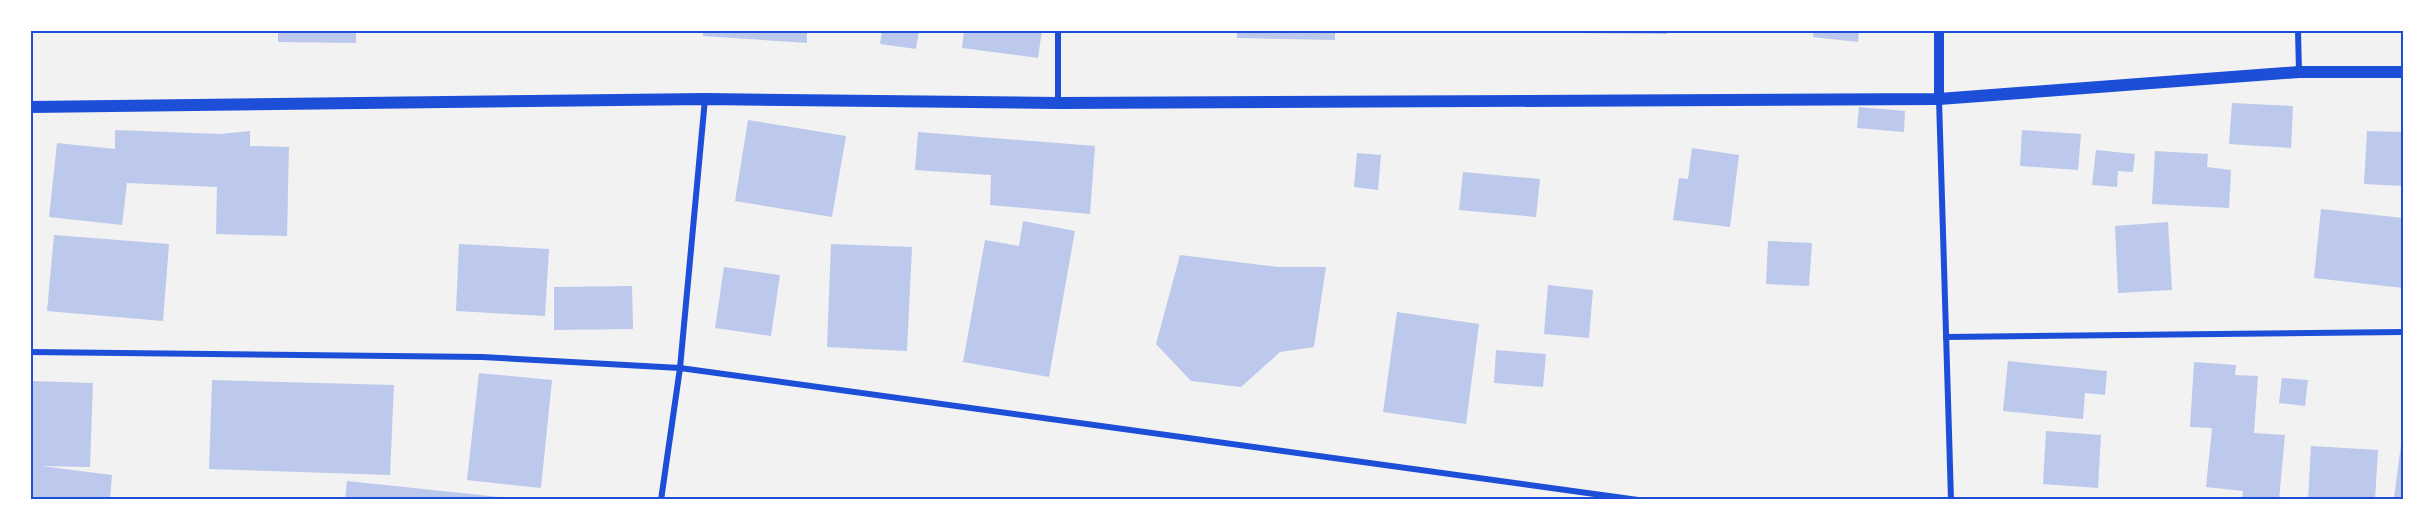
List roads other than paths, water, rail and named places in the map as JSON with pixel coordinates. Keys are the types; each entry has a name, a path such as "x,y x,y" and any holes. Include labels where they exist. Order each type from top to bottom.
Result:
{"main road":[{"path":"30,107 705,99 1058,103 1939,99 2299,72 2403,72"}],"street":[{"path":"1058,30 1058,103"},
{"path":"1938,30 1951,500"},
{"path":"2298,30 2299,72"},
{"path":"661,500 680,368 705,99"},
{"path":"1947,337 2403,332"},
{"path":"30,352 482,357 680,368 1638,500"}]}
